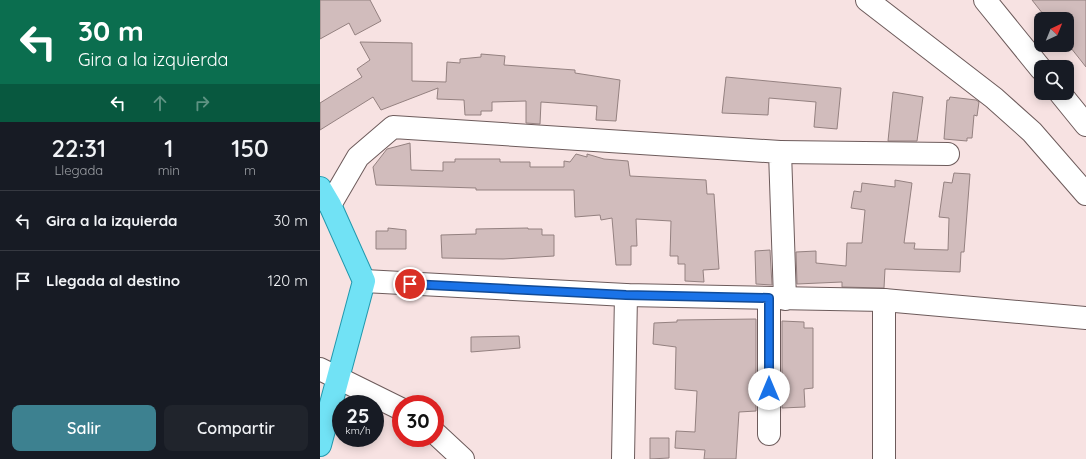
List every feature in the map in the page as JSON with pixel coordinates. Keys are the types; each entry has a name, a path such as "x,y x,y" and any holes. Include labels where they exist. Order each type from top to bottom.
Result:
{"main road":[{"path":"320,445 329,373 364,281 325,196"}],"street":[{"path":"867,0 994,98 1032,132 1086,194"},
{"path":"985,0 1034,60"},
{"path":"1066,100 1086,125"},
{"path":"325,196 358,157 393,127 780,152 948,154"},
{"path":"769,434 777,299 780,152"},
{"path":"364,281 626,295 884,300 1086,318"},
{"path":"623,459 626,295"},
{"path":"884,300 884,459"},
{"path":"329,373 392,404"},
{"path":"444,441 463,459"}],"building":[{"path":"320,0 370,0 381,21 355,35 349,23 320,39"},
{"path":"1032,0 1086,0 1086,67 1074,52 1074,12 1041,12"},
{"path":"360,42 412,43 412,81 446,82 447,62 460,63 460,59 481,57 481,54 505,56 504,65 575,70 575,73 620,80 616,121 596,120 597,106 541,102 540,124 526,123 526,101 492,102 492,111 481,111 481,115 465,115 464,100 437,99 438,88 381,110 373,97 320,130 320,103 362,77 357,69 370,60"},
{"path":"726,77 841,88 837,129 814,127 816,102 769,98 768,115 722,113"},
{"path":"893,92 923,97 917,141 888,141"},
{"path":"950,97 976,100 979,102 977,116 974,115 972,138 967,138 967,141 944,139 947,100 949,100"},
{"path":"410,143 411,170 443,171 443,162 455,162 455,159 500,159 500,162 530,162 530,167 564,167 564,161 570,162 576,154 587,157 587,154 604,159 628,161 630,176 706,180 707,194 714,194 719,269 703,270 704,282 685,281 685,264 678,264 678,256 670,256 671,221 636,219 637,246 631,246 631,265 616,265 612,218 601,220 600,215 575,217 574,190 476,190 476,188 376,185 373,167 387,149"},
{"path":"954,173 970,174 964,252 961,252 960,272 885,269 884,288 842,287 842,282 797,284 796,252 816,251 816,263 846,266 847,243 862,243 865,210 851,208 854,191 861,192 862,183 895,187 895,180 912,183 904,243 915,243 914,249 948,250 949,218 939,217 944,182 952,183"},
{"path":"388,228 406,230 406,249 376,249 376,231 388,231"},
{"path":"476,229 542,229 542,235 554,235 554,256 503,259 442,258 441,235 476,234"},
{"path":"770,250 772,285 756,284 755,251"},
{"path":"756,319 756,411 739,412 736,459 704,459 705,450 675,448 676,431 695,432 697,391 675,389 676,347 653,344 654,323 677,322 677,320"},
{"path":"782,321 804,322 804,328 813,328 813,388 804,389 805,407 782,408"},
{"path":"519,336 520,348 471,352 471,337"},
{"path":"650,438 669,438 669,458 650,459"}],"route":[{"path":"410,284 626,295 769,298 769,389"}]}
